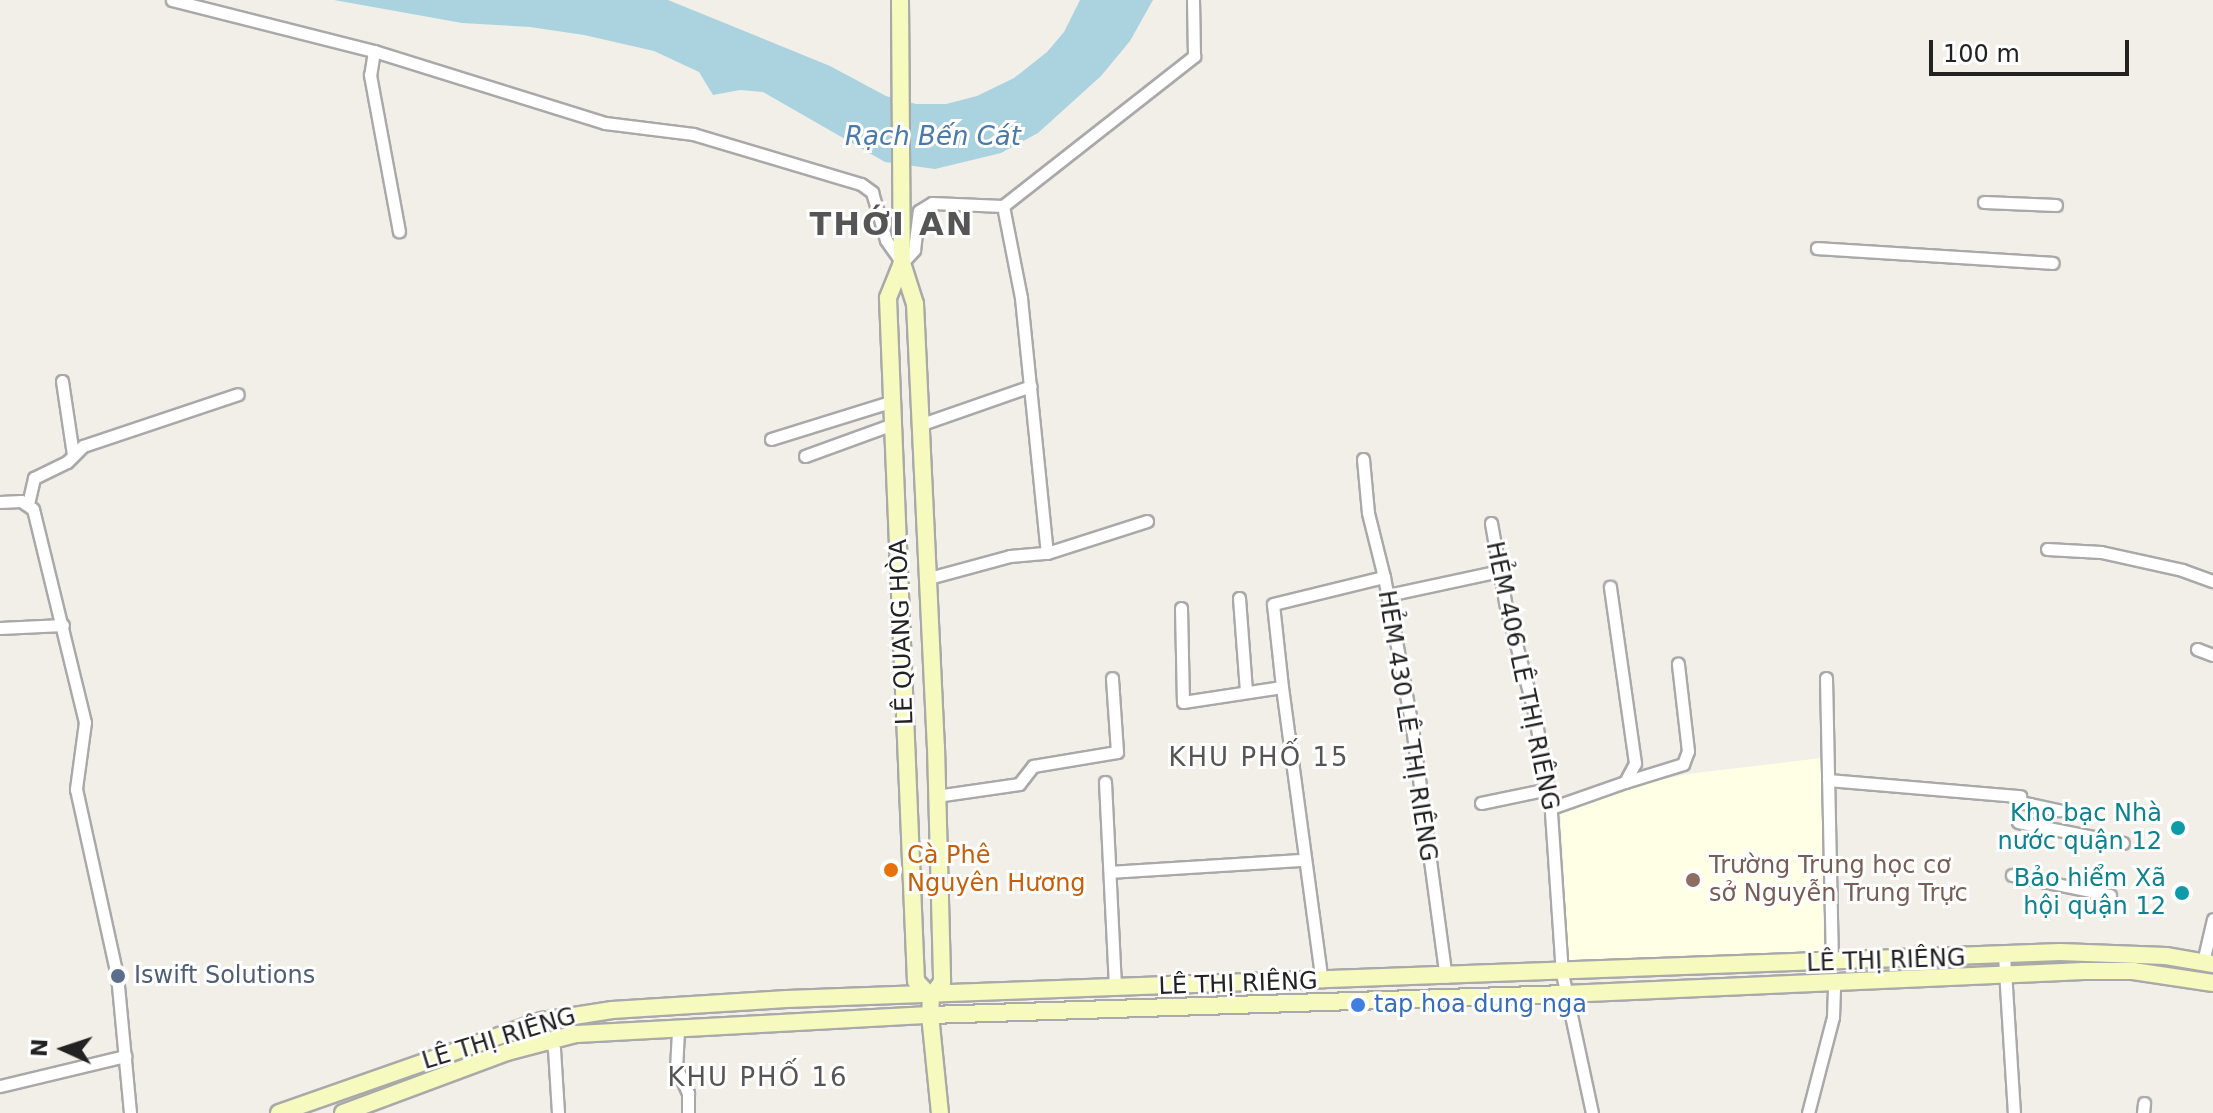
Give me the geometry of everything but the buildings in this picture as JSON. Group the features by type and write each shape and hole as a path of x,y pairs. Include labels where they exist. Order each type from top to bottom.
{"street":[{"path":"172,0 374,51 605,123 693,134 861,184 872,192 886,240 902,263 914,250 919,211 932,203 1003,206 1194,56 1193,0"},
{"name":"LÊ QUANG HÒA","path":"900,0 902,263 915,304 929,578 942,982 931,997 930,1015 940,1113"},
{"path":"374,51 370,75 399,231"},
{"path":"1984,202 2056,205"},
{"path":"1003,206 1021,298 1047,553"},
{"path":"1817,248 2053,263"},
{"name":"LÊ QUANG HÒA","path":"902,263 888,298 916,981 931,997"},
{"path":"62,381 73,455"},
{"path":"922,424 1031,386"},
{"path":"28,504 34,478 83,446 238,394"},
{"path":"771,439 893,401"},
{"path":"805,456 893,424"},
{"path":"1363,459 1368,513 1384,577"},
{"path":"0,502 21,501 33,509 86,726 76,789 117,975 130,1113"},
{"path":"929,578 1010,556 1047,553 1147,521"},
{"name":"HẺM 406 LÊ THỊ RIÊNG","path":"1491,523 1548,789 1562,973 1592,1113"},
{"path":"2047,549 2101,552 2182,570 2213,581"},
{"path":"1388,595 1500,571"},
{"name":"HẺM 430 LÊ THỊ RIÊNG","path":"1282,687 1273,604 1384,577 1393,639 1412,727 1446,977"},
{"path":"1610,587 1635,763 1625,782"},
{"path":"1239,598 1246,691"},
{"path":"1181,608 1183,702 1282,687 1303,860 1322,981"},
{"path":"0,628 63,625"},
{"path":"2197,649 2213,655"},
{"path":"1551,808 1683,764 1688,751 1678,664"},
{"path":"936,796 1019,784 1033,766 1117,752 1112,678"},
{"path":"1826,678 1832,963"},
{"path":"1828,780 2020,799 2059,810"},
{"path":"1105,782 1115,989"},
{"path":"1481,803 1548,789"},
{"path":"2018,822 2123,843"},
{"path":"1110,872 1303,860"},
{"path":"2012,875 2110,895"},
{"path":"2208,963 2213,919"},
{"name":"LÊ THỊ RIÊNG","path":"279,1113 345,1087 542,1021 577,1014 787,999 931,997 2004,955 2128,953 2208,963"},
{"path":"2004,955 2014,1113"},
{"name":"LÊ THỊ RIÊNG","path":"343,1113 360,1110 549,1040 576,1034 678,1031 930,1015 1565,994 2006,974 2133,971 2213,983"},
{"path":"1808,1113 1833,1017 1834,983"},
{"path":"678,1031 676,1066 688,1093 688,1113"},
{"path":"549,1040 554,1049 558,1113"},
{"path":"0,1086 125,1056"}],"shaded area":[{"name":"Trường Trung học cơ sở Nguyễn Trung Trực","path":"1821,758 1824,953 1569,963 1560,808 1625,788 1687,774"}],"water":[{"name":"Rạch Bến Cát","path":"334,0 668,0 830,66 886,96 916,104 946,104 977,96 1014,78 1047,52 1064,32 1080,0 1153,0 1130,41 1101,76 1038,133 1001,153 935,169 885,162 763,92 740,90 713,95 699,72 654,51 584,35 530,27 462,23"}],"place":[{"name":"Kho bạc Nhà nước quận 12","path":"2178,828"},
{"name":"Cà Phê Nguyên Hương","path":"891,870"},
{"name":"Trường Trung học cơ sở Nguyễn Trung Trực","path":"1693,880"},
{"name":"Bảo hiểm Xã hội quận 12","path":"2182,893"},
{"name":"Iswift Solutions","path":"118,976"},
{"name":"tap hoa dung nga","path":"1358,1005"}],"district":[{"name":"THỚI AN","path":"892,224"},
{"name":"KHU PHỐ 15","path":"1259,758"},
{"name":"KHU PHỐ 16","path":"758,1078"}]}
